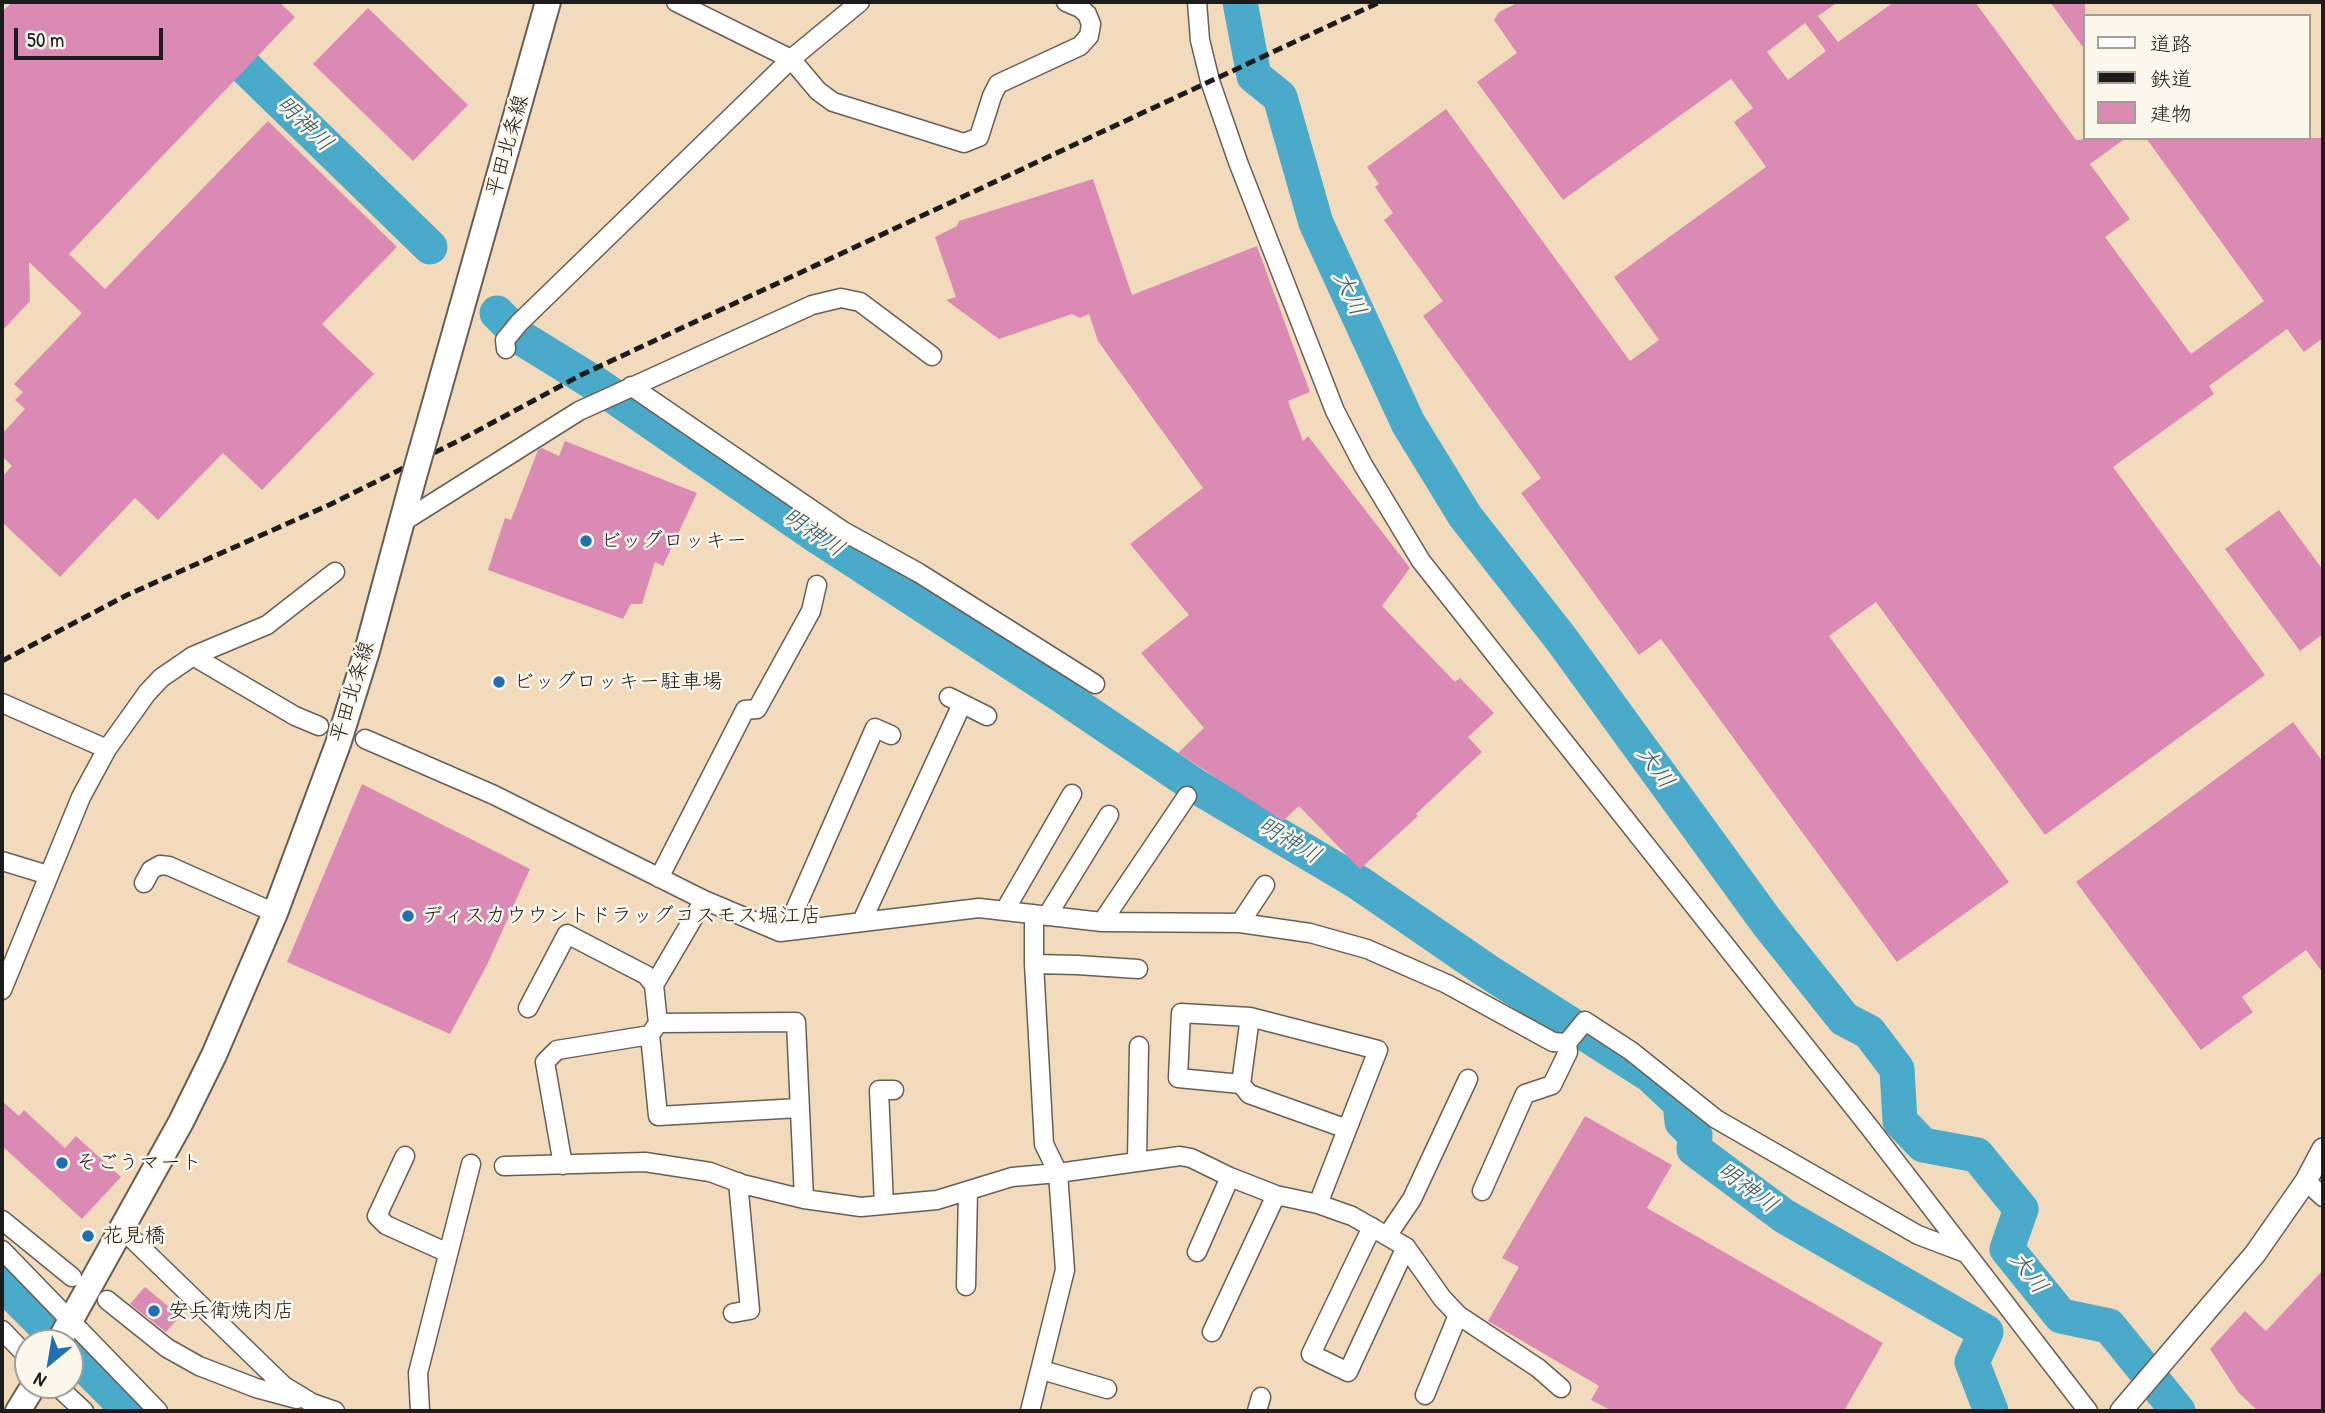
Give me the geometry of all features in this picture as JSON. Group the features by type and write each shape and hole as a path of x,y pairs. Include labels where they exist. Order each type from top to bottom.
{"main road":[{"name":"平田北条線","path":"66,1329 149,1184 214,1055 275,913 338,744 367,651 548,2"}],"street":[{"path":"676,2 791,59 818,91 833,102 964,143 979,137 998,84 1080,46 1089,36 1091,24 1087,14 1066,2"},
{"path":"506,349 505,340 519,323 791,59 860,2"},
{"path":"1197,2 1200,40 1210,81 1238,162 1335,411 1388,509 1448,599 1870,1128 2088,1411"},
{"path":"401,523 579,411 812,305 841,298 860,303 932,356"},
{"path":"626,388 843,531 919,573 1095,684"},
{"path":"2,989 7,964 81,797 107,749 134,710 160,678 193,656 267,625 335,572"},
{"path":"659,878 745,710 757,709 811,611 817,585"},
{"path":"193,656 295,716 319,726"},
{"path":"862,921 956,701 987,716"},
{"path":"2,703 107,749"},
{"path":"796,930 795,910 875,728 891,735"},
{"path":"365,739 494,795 704,900 780,932 979,908 1102,922 1240,923 1310,933 1367,949 1447,984 1553,1042 1572,1036"},
{"path":"1004,910 1072,794"},
{"path":"1102,922 1187,796"},
{"path":"1030,1411 1065,1270 1058,1173 1044,1144 1034,964 1041,915 1109,815"},
{"path":"2,861 48,875"},
{"path":"144,883 151,870 160,865 169,866 275,913"},
{"path":"1240,923 1265,885"},
{"path":"704,900 654,985 658,1116 799,1108"},
{"path":"528,1009 567,934 646,975 654,985"},
{"path":"1034,964 1138,969"},
{"path":"1318,1204 1378,1050 1251,1017 1181,1013 1178,1078 1241,1084 1249,1094 1347,1129"},
{"path":"1241,1084 1251,1017"},
{"path":"1482,1191 1525,1094 1552,1085 1572,1036 1585,1021 1631,1051 1716,1119 1919,1234 1964,1252"},
{"path":"563,1165 545,1062 557,1050 654,1029 796,1022 804,1199"},
{"path":"1137,1160 1139,1046"},
{"path":"1406,1247 1348,1372 1311,1354 1380,1231 1412,1199 1468,1079"},
{"path":"884,1205 879,1090 894,1090"},
{"path":"2121,1411 2255,1254 2306,1181 2323,1149"},
{"path":"402,1156 377,1216 386,1225 448,1253"},
{"path":"504,1166 645,1162 710,1172 804,1199 861,1207 937,1200 1012,1177 1058,1173 1137,1160 1180,1156 1191,1158 1276,1195 1318,1204 1352,1216 1406,1247 1442,1298 1458,1314 1538,1368 1561,1388"},
{"path":"420,1411 418,1373 471,1164"},
{"path":"1198,1252 1230,1177"},
{"path":"2306,1181 2323,1196"},
{"path":"733,1313 750,1310 738,1182"},
{"path":"966,1286 968,1191"},
{"path":"1212,1332 1276,1195"},
{"path":"2,1220 72,1278"},
{"path":"122,1229 284,1385 312,1403"},
{"path":"2,1250 63,1329"},
{"path":"107,1300 167,1348 199,1366 256,1388 335,1411"},
{"path":"1425,1395 1458,1314"},
{"path":"84,1347 158,1411"},
{"path":"1042,1370 1107,1389"},
{"path":"71,1399 84,1411"}],"building":[{"path":"12,2 279,2 295,17 69,254 105,289 268,121 397,247 322,324 374,374 262,490 223,453 158,520 135,498 60,577 2,522 2,477 12,466 2,456 2,434 25,409 15,400 23,392 14,384 82,313 29,262 30,301 2,331 2,12"},
{"path":"1519,2 1838,2 1818,16 1838,42 1894,2 1975,2 2076,140 2123,140 2090,164 2130,219 2105,237 2191,354 2264,301 2147,140 2323,138 2323,338 2304,352 2287,329 2209,386 2214,394 2113,467 2265,675 2045,835 1876,602 1829,636 2009,882 1897,962 1661,639 1639,655 1521,493 1541,478 1423,316 1443,301 1384,220 1393,213 1375,187 1379,184 1367,167 1446,109 1630,361 1659,340 1614,277 1766,167 1734,122 1753,108 1731,79 1563,200 1477,82 1517,53 1494,20 1499,12","holes":["1805,23 1826,51 1788,80 1767,52"]},
{"path":"2050,2 2085,2 2084,49"},
{"path":"368,8 468,105 413,161 313,64"},
{"path":"1093,179 1132,295 1257,246 1310,392 1288,401 1303,441 1308,436 1410,568 1382,606 1455,682 1460,678 1494,713 1468,737 1482,752 1360,869 1299,806 1283,821 1178,753 1204,728 1141,653 1189,615 1130,544 1203,488 1098,341 1089,314 1080,318 1072,314 999,339 946,300 956,297 935,237 957,226 959,221"},
{"name":"ビッグロッキー","path":"565,441 697,493 663,566 655,562 642,604 631,604 623,619 488,570 505,518 511,520 538,450 542,448 559,456"},
{"path":"2279,510 2323,570 2323,634 2300,651 2225,549"},
{"path":"2293,722 2323,762 2323,973 2306,950 2242,997 2253,1012 2201,1050 2076,882"},
{"name":"ディスカウウントドラッグコスモス堀江店","path":"362,784 530,869 487,965 450,1034 287,962"},
{"name":"そごうマート","path":"2,1101 19,1116 24,1110 65,1148 76,1136 121,1177 82,1219 2,1146"},
{"path":"1585,1116 1672,1165 1647,1208 1883,1343 1844,1411 1612,1411 1591,1400 1599,1386 1488,1321 1519,1267 1502,1258"},
{"path":"2323,1270 2323,1411 2258,1411 2238,1392 2210,1349 2245,1311 2266,1331"},
{"name":"安兵衛焼肉店","path":"145,1287 180,1316 166,1332 130,1304"}],"waterway":[{"name":"明神川","path":"178,2 430,247"},
{"name":"大川","path":"1240,2 1254,76 1280,97 1316,223 1408,423 1465,516 1562,640 1766,921 1844,1019 1869,1032 1897,1069 1900,1121 1923,1145 1977,1155 2021,1209 2007,1249 2061,1316 2109,1326 2178,1411"},
{"name":"明神川","path":"497,313 523,339 596,384 814,534 1194,785 1359,883 1487,971 1650,1075 1680,1103 1682,1122 1695,1135 1694,1149 1784,1216 1986,1332 1972,1362 1991,1411"},
{"path":"2,1283 48,1329"},
{"path":"84,1365 130,1411"}],"railway":[{"path":"2,661 127,595 329,505 464,438 581,375 1380,2"}],"place":[{"name":"ビッグロッキー","path":"586,541"},
{"name":"ビッグロッキー駐車場","path":"499,682"},
{"name":"ディスカウウントドラッグコスモス堀江店","path":"408,916"},
{"name":"そごうマート","path":"62,1163"},
{"name":"花見橋","path":"88,1236"},
{"name":"安兵衛焼肉店","path":"154,1311"}]}
